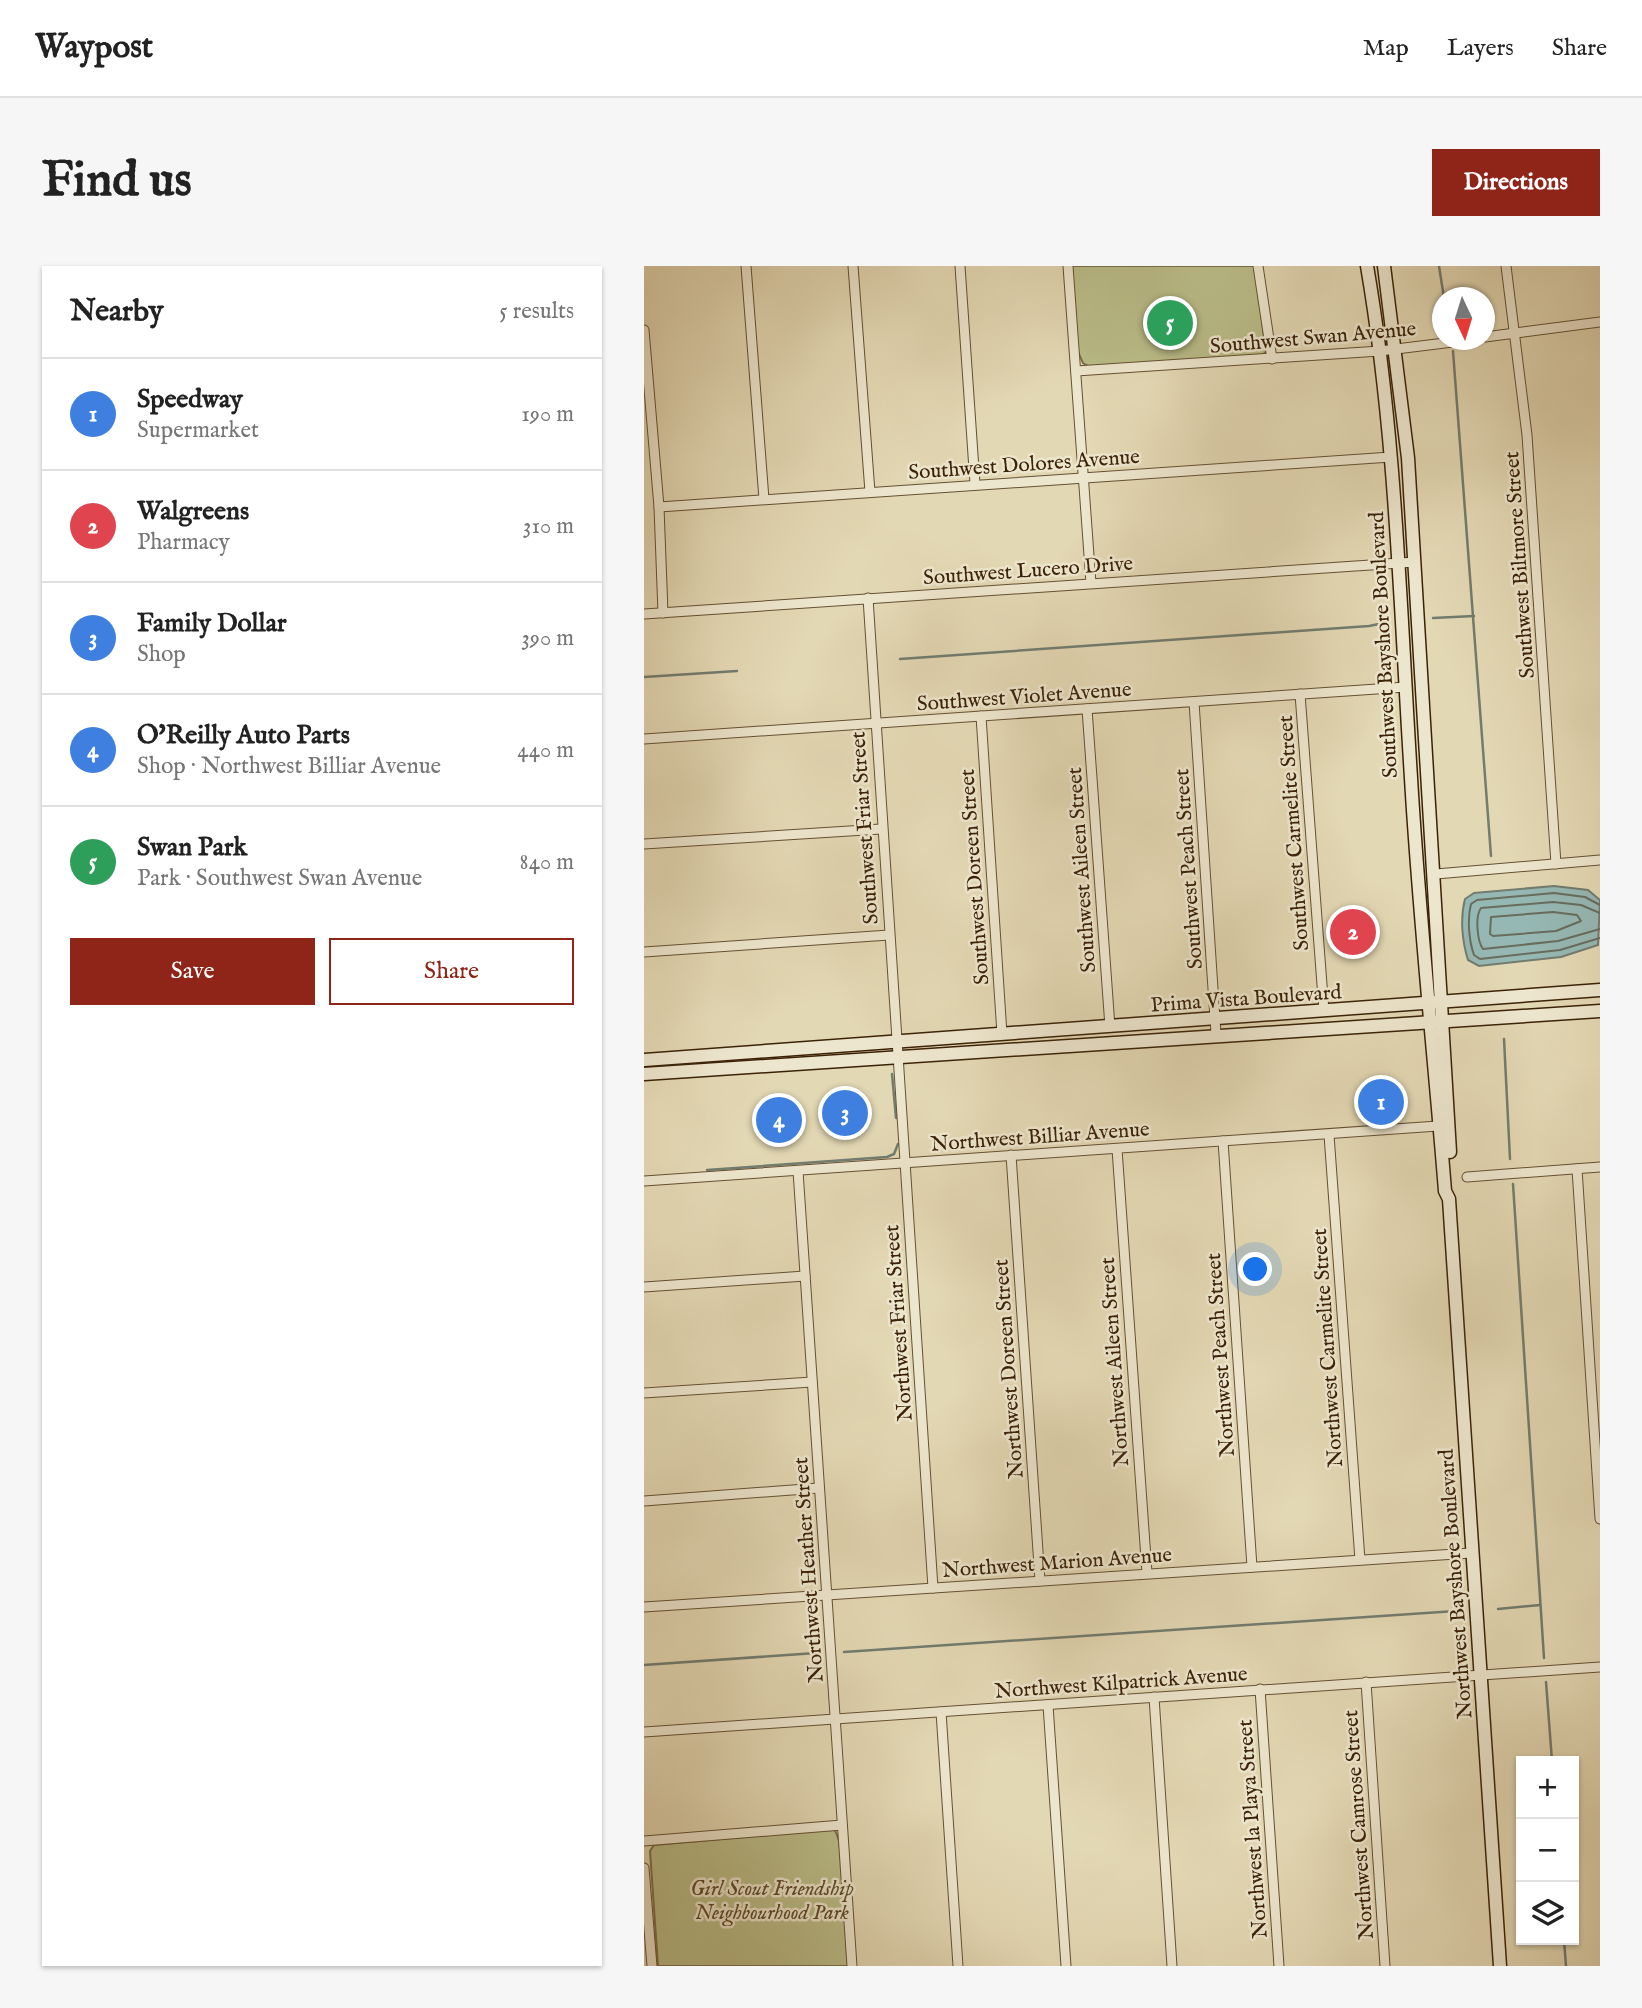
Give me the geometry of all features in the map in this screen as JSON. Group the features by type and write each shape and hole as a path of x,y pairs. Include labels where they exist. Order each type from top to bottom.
{"main road":[{"name":"Southwest Bayshore Boulevard","path":"1367,266 1380,351 1391,457 1409,745 1436,1004"},
{"name":"Southwest Bayshore Boulevard","path":"1384,266 1396,349 1415,562 1436,874 1436,1022"},
{"path":"1404,668 1410,677 1414,724 1426,737"},
{"path":"1409,745 1419,748 1422,754 1425,802 1432,810"},
{"name":"Prima Vista Boulevard","path":"896,1049 1216,1028 1324,1011 1600,990"},
{"name":"Prima Vista Boulevard","path":"896,1049 1002,1034 1110,1027 1216,1028 1436,1022 1600,1011"},
{"name":"Northwest Bayshore Boulevard","path":"1436,1022 1438,1126 1445,1191 1449,1199 1500,1966"},
{"name":"Northwest Bayshore Boulevard","path":"1436,1022 1453,1191 1449,1199"},
{"path":"644,1060 896,1049"},
{"path":"644,1074 896,1049"}],"street":[{"path":"746,266 764,499"},
{"path":"853,266 870,492"},
{"path":"960,266 975,484"},
{"path":"1068,266 1091,583"},
{"path":"1258,266 1272,359"},
{"name":"Southwest Biltmore Street","path":"1506,266 1527,435 1556,864"},
{"path":"1495,336 1600,322"},
{"path":"644,330 659,507 663,613"},
{"name":"Southwest Swan Avenue","path":"1076,371 1380,351 1432,345"},
{"name":"Southwest Dolores Avenue","path":"659,507 1391,457"},
{"name":"Southwest Lucero Drive","path":"644,614 1415,562"},
{"name":"Southwest Friar Street","path":"868,598 896,1049"},
{"name":"Southwest Violet Avenue","path":"644,739 1406,687"},
{"name":"Southwest Carmelite Street","path":"1300,694 1324,1011"},
{"name":"Southwest Peach Street","path":"1194,702 1216,1028"},
{"name":"Southwest Aileen Street","path":"1087,709 1110,1027"},
{"name":"Southwest Doreen Street","path":"982,716 1002,1034"},
{"path":"644,844 881,829"},
{"path":"1436,874 1600,860"},
{"path":"644,951 889,935"},
{"name":"Northwest Friar Street","path":"896,1049 933,1588"},
{"name":"Northwest Billiar Avenue","path":"644,1181 1438,1126"},
{"name":"Northwest Carmelite Street","path":"1329,1135 1360,1560"},
{"name":"Northwest Peach Street","path":"1223,1141 1252,1567"},
{"name":"Northwest Aileen Street","path":"1117,1149 1147,1573"},
{"name":"Northwest Doreen Street","path":"1010,1155 1040,1581"},
{"path":"1467,1177 1600,1167"},
{"path":"1577,1169 1600,1519"},
{"name":"Northwest Heather Street","path":"798,1171 852,1966"},
{"path":"644,1287 804,1276"},
{"path":"644,1393 812,1382"},
{"path":"644,1501 819,1488"},
{"name":"Northwest Marion Avenue","path":"644,1607 1471,1553"},
{"name":"Northwest Kilpatrick Avenue","path":"644,1732 1600,1667"},
{"name":"Northwest Camrose Street","path":"1366,1682 1385,1966"},
{"name":"Northwest la Playa Street","path":"1260,1689 1279,1966"},
{"path":"1154,1697 1172,1966"},
{"path":"1048,1705 1066,1966"},
{"path":"941,1712 958,1966"},
{"path":"644,1840 842,1825"},
{"path":"644,1868 652,1966"}],"green space":[{"path":"1072,266 1255,266 1266,352 1262,355 1090,367 1083,363 1078,352"},
{"name":"Girl Scout Friendship Neighbourhood Park","path":"834,1829 842,1854 849,1966 658,1966 650,1851 654,1845"}],"water":[{"path":"1554,886 1588,890 1600,900 1598,945 1561,957 1479,966 1468,960 1462,930 1465,899 1474,893"}],"waterway":[{"path":"1439,266 1442,287"},
{"path":"1453,351 1491,856"},
{"path":"1433,618 1474,616"},
{"path":"900,659 1369,626 1389,622"},
{"path":"644,677 737,671"},
{"path":"1504,1039 1510,1159"},
{"path":"892,1074 896,1118"},
{"path":"707,1170 887,1157 894,1154 898,1144"},
{"path":"1513,1184 1544,1658"},
{"path":"1498,1609 1540,1605"},
{"path":"844,1652 1456,1611"},
{"path":"644,1665 816,1653"},
{"path":"1546,1682 1552,1756"},
{"path":"1564,1945 1566,1966"}],"place":[{"name":"Swan Park","path":"1170,323"},
{"name":"Walgreens","path":"1353,932"},
{"name":"Speedway","path":"1381,1102"},
{"name":"Family Dollar","path":"845,1113"},
{"name":"O'Reilly Auto Parts","path":"779,1120"}]}
